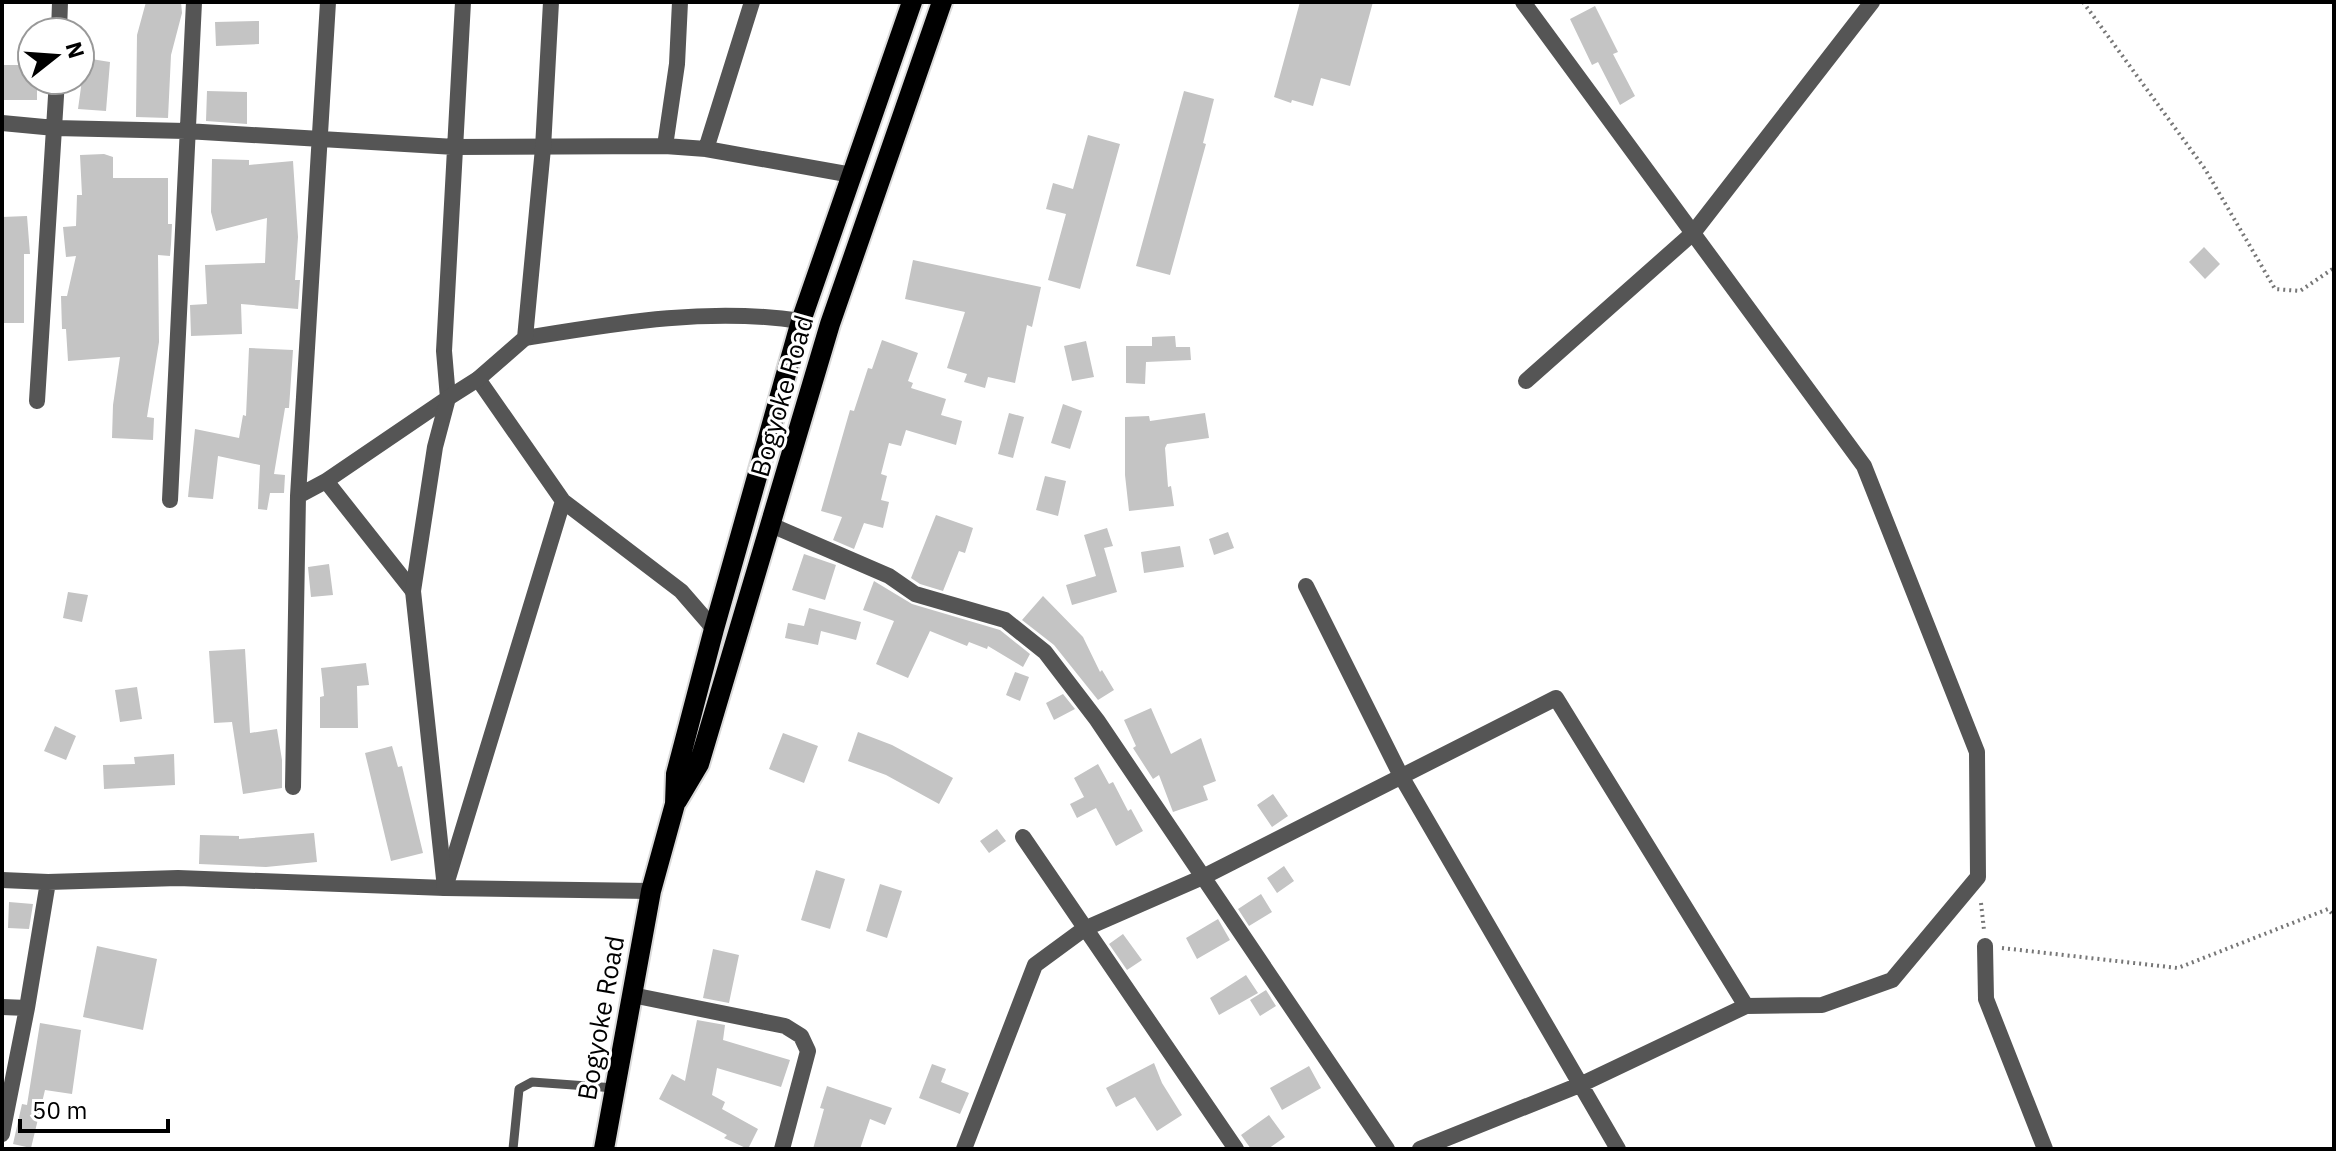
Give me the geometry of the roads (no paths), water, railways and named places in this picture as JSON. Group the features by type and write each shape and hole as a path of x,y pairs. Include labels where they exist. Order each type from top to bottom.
{"main road":[{"name":"Bogyoke Road","path":"604,1149 651,891 675,804 676,774 714,629 801,321 912,2"},
{"name":"Bogyoke Road","path":"675,804 699,764 830,324 942,2"}],"street":[{"path":"170,500 194,2"},
{"path":"293,787 298,496 328,2"},
{"path":"445,888 413,591 435,447 448,398 444,351 463,2"},
{"path":"525,338 543,148 551,2"},
{"path":"665,146 677,64 680,2"},
{"path":"706,149 752,2"},
{"path":"1420,1149 1582,1084 1746,1006 1822,1005 1892,980 1978,877 1977,752 1864,466 1523,2"},
{"path":"1526,381 1693,233 1872,2"},
{"path":"37,401 56,96"},
{"path":"2,123 455,147 665,146 706,149 852,175"},
{"path":"298,496 326,481 478,379 525,338 684,315 760,315 801,321"},
{"path":"478,379 563,501 681,591 714,629"},
{"path":"326,481 413,591"},
{"path":"445,888 563,501"},
{"path":"771,525 889,576 915,594 1005,620 1045,652 1097,720 1387,1149"},
{"path":"1306,586 1401,776 1618,1149"},
{"path":"964,1149 1035,965 1084,929 1203,877 1556,698 1746,1006"},
{"path":"1023,837 1236,1149"},
{"path":"2,880 48,882 178,878 445,888 651,891"},
{"path":"2,1134 48,882"},
{"path":"1985,946 1986,999 2045,1149"},
{"path":"632,995 785,1026 801,1036 808,1051 782,1149"},
{"path":"2,1007 27,1008"}],"lane":[{"path":"513,1149 519,1089 532,1082 615,1088"}]}
